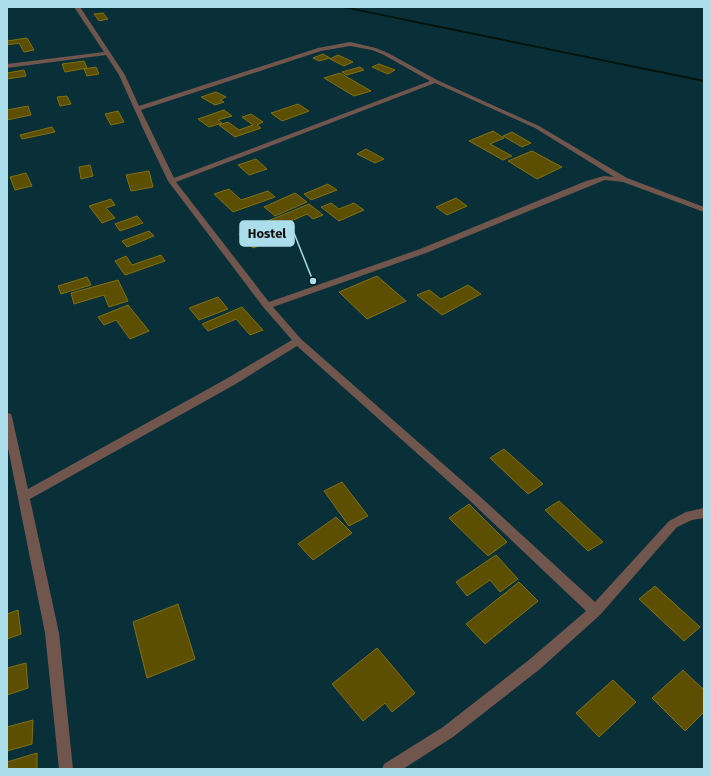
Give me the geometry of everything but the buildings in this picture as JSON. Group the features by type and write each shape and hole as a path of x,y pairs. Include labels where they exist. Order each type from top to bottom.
{"street":[{"path":"77,7 106,53 122,75 172,181 267,306 298,341 471,495 595,611"},
{"path":"137,109 309,52 343,44 360,45 374,49 435,81 537,127 624,180 704,210"},
{"path":"7,66 106,53"},
{"path":"172,181 435,81"},
{"path":"267,306 423,250 589,183 604,178 624,180"},
{"path":"24,497 230,382 298,341"},
{"path":"7,417 52,633 66,769"},
{"path":"389,769 448,732 535,664 595,611 673,524 690,515 704,513"}],"waterway":[{"path":"341,7 704,81"}],"place":[{"name":"Hostel","path":"313,281"}]}
